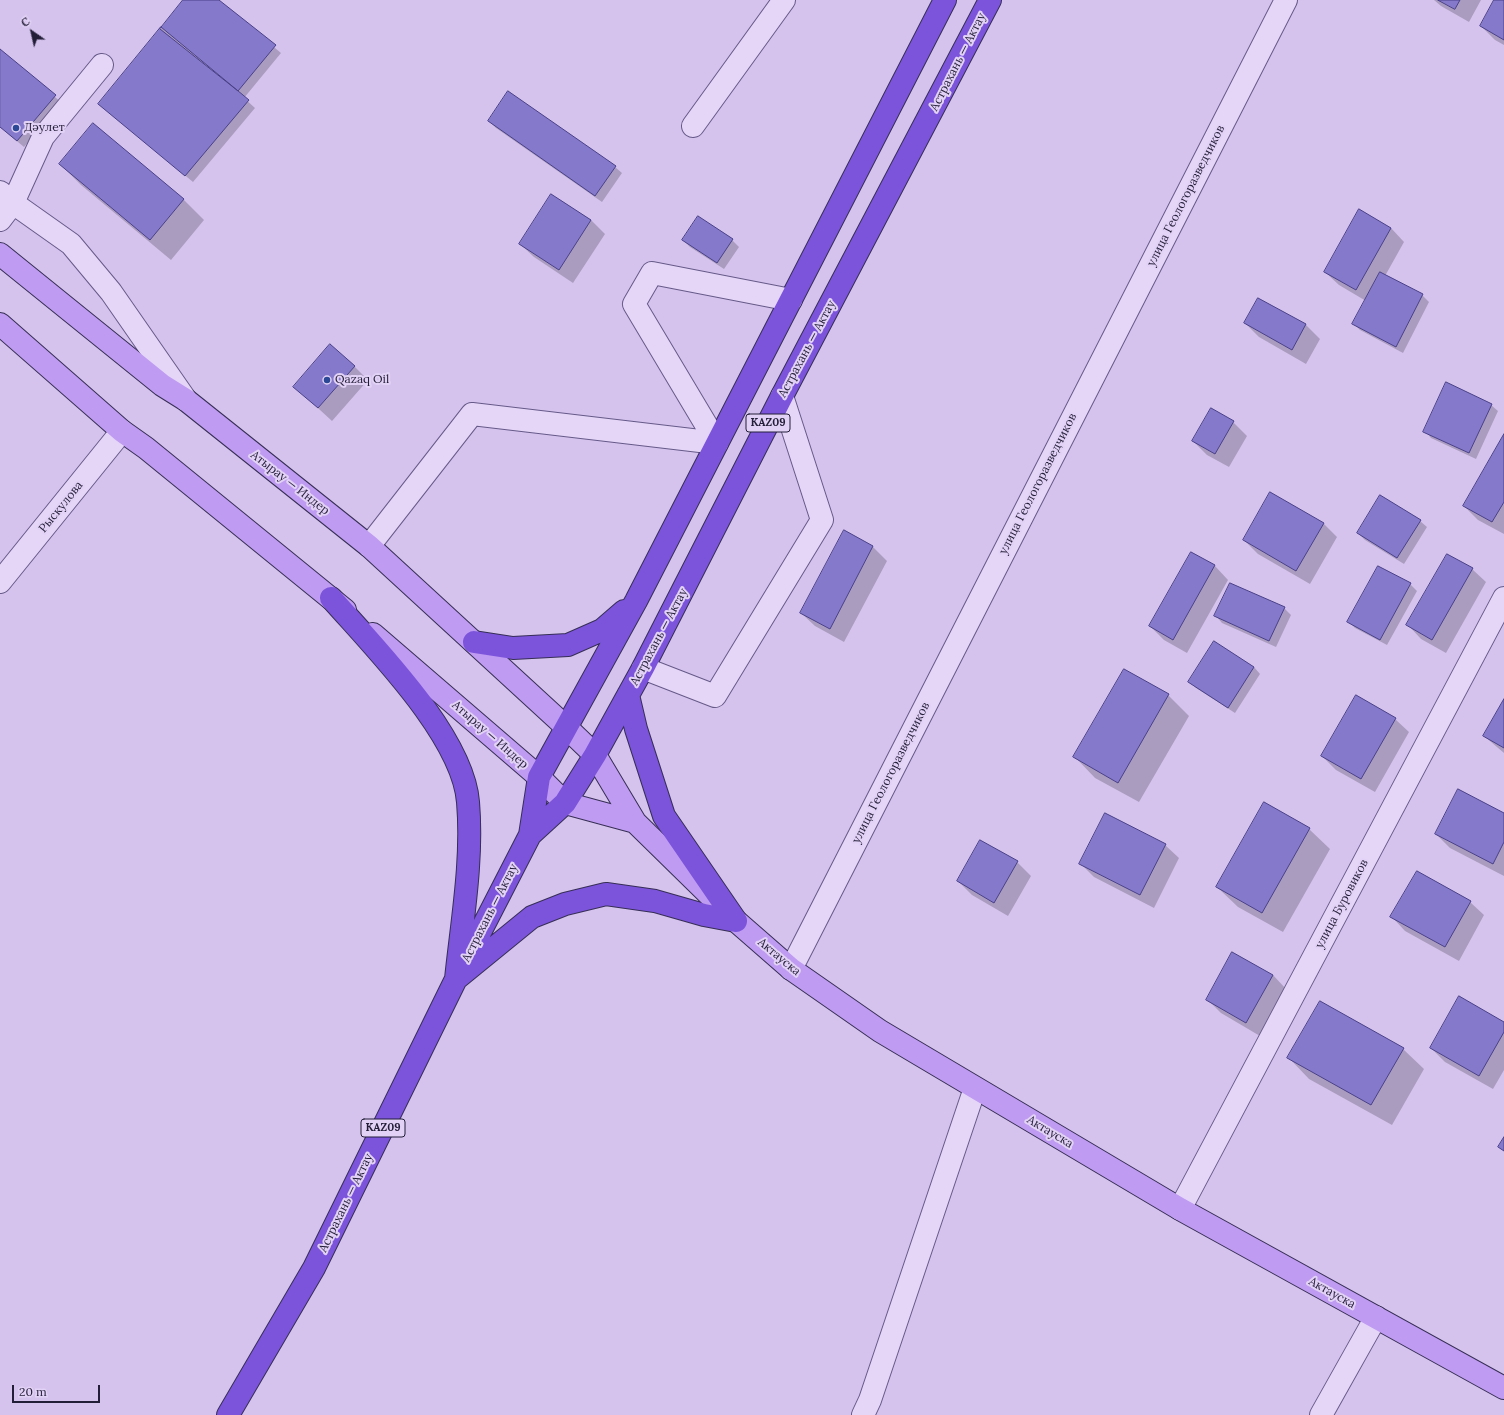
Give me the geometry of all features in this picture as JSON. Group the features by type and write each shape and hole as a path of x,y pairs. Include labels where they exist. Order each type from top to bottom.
{"highway":[{"name":"Астрахань — Актау","path":"228,1415 314,1268 456,979 530,835 539,777 636,601 945,0"},
{"name":"Астрахань — Актау","path":"530,835 565,802 595,755 643,668 782,396 990,0"},
{"path":"331,598 408,687 437,726 458,764 468,800 468,857 456,979"},
{"path":"474,642 513,648 568,645 602,630 636,601"},
{"path":"628,695 636,729 664,816 736,921"},
{"path":"456,979 532,917 565,904 606,894 655,901 704,915 736,921"}],"main road":[{"name":"Атырау — Индер","path":"0,254 162,385 186,400 369,546 566,727"},
{"name":"Атырау — Индер","path":"0,324 122,431 146,448 331,598 539,777"},
{"name":"Актауска","path":"566,727 595,755 635,822 736,921 791,968 880,1031 1180,1209 1504,1388"},
{"name":"Актауска","path":"539,777 565,802 635,822"}],"street":[{"path":"693,126 784,0"},
{"name":"улица Геологоразведчиков","path":"791,968 1286,0"},
{"path":"102,65 43,137 4,205 71,244 111,292 186,400"},
{"path":"717,443 634,304 652,273 791,300"},
{"path":"643,668 715,696 822,520 782,396"},
{"path":"369,546 472,414 717,443"},
{"name":"Рыскулова","path":"0,582 122,431"},
{"name":"улица Буровиков","path":"1180,1209 1504,598"},
{"path":"863,1415 870,1400 975,1088"},
{"path":"1321,1415 1376,1317"}],"building":[{"path":"183,0 219,0 276,45 238,91 160,29"},
{"path":"1438,0 1460,0 1455,9"},
{"path":"1494,0 1504,0 1504,40 1480,26"},
{"path":"161,27 249,100 185,176 98,104"},
{"path":"0,49 56,95 17,141 0,127"},
{"path":"508,91 616,166 595,196 488,121"},
{"path":"93,123 184,199 150,240 59,164"},
{"path":"551,194 591,220 559,270 519,244"},
{"path":"1359,209 1391,228 1356,290 1324,272"},
{"path":"698,216 733,239 717,263 682,240"},
{"path":"1380,272 1423,294 1396,347 1352,324"},
{"path":"1258,298 1306,324 1292,350 1244,323"},
{"path":"330,344 355,366 318,408 293,387"},
{"path":"1446,382 1492,404 1469,453 1423,432"},
{"path":"1211,408 1234,421 1215,454 1192,441"},
{"path":"1504,434 1504,502 1492,522 1463,506"},
{"path":"1270,492 1324,523 1296,571 1243,540"},
{"path":"1380,495 1421,520 1397,558 1357,533"},
{"path":"844,530 873,546 830,629 800,613"},
{"path":"1191,552 1215,565 1173,640 1149,626"},
{"path":"1447,554 1473,568 1432,640 1406,625"},
{"path":"1378,566 1411,583 1380,640 1347,622"},
{"path":"1230,583 1285,607 1269,641 1214,616"},
{"path":"1214,641 1254,667 1228,708 1188,682"},
{"path":"1124,669 1169,694 1118,783 1073,757"},
{"path":"1356,695 1396,718 1361,779 1321,756"},
{"path":"1504,699 1504,748 1483,736"},
{"path":"1458,789 1504,813 1504,842 1493,864 1435,834"},
{"path":"1264,802 1310,828 1262,913 1216,887"},
{"path":"1105,813 1166,844 1140,895 1079,864"},
{"path":"980,840 1018,861 994,903 957,881"},
{"path":"1417,871 1471,901 1445,947 1390,917"},
{"path":"1232,952 1273,975 1246,1023 1206,1000"},
{"path":"1459,996 1504,1022 1504,1032 1479,1076 1430,1048"},
{"path":"1320,1001 1404,1048 1371,1105 1287,1058"},
{"path":"1504,1137 1504,1151 1498,1147"}],"place":[{"name":"Дәулет","path":"16,128"},
{"name":"Qazaq Oil","path":"327,380"}]}
